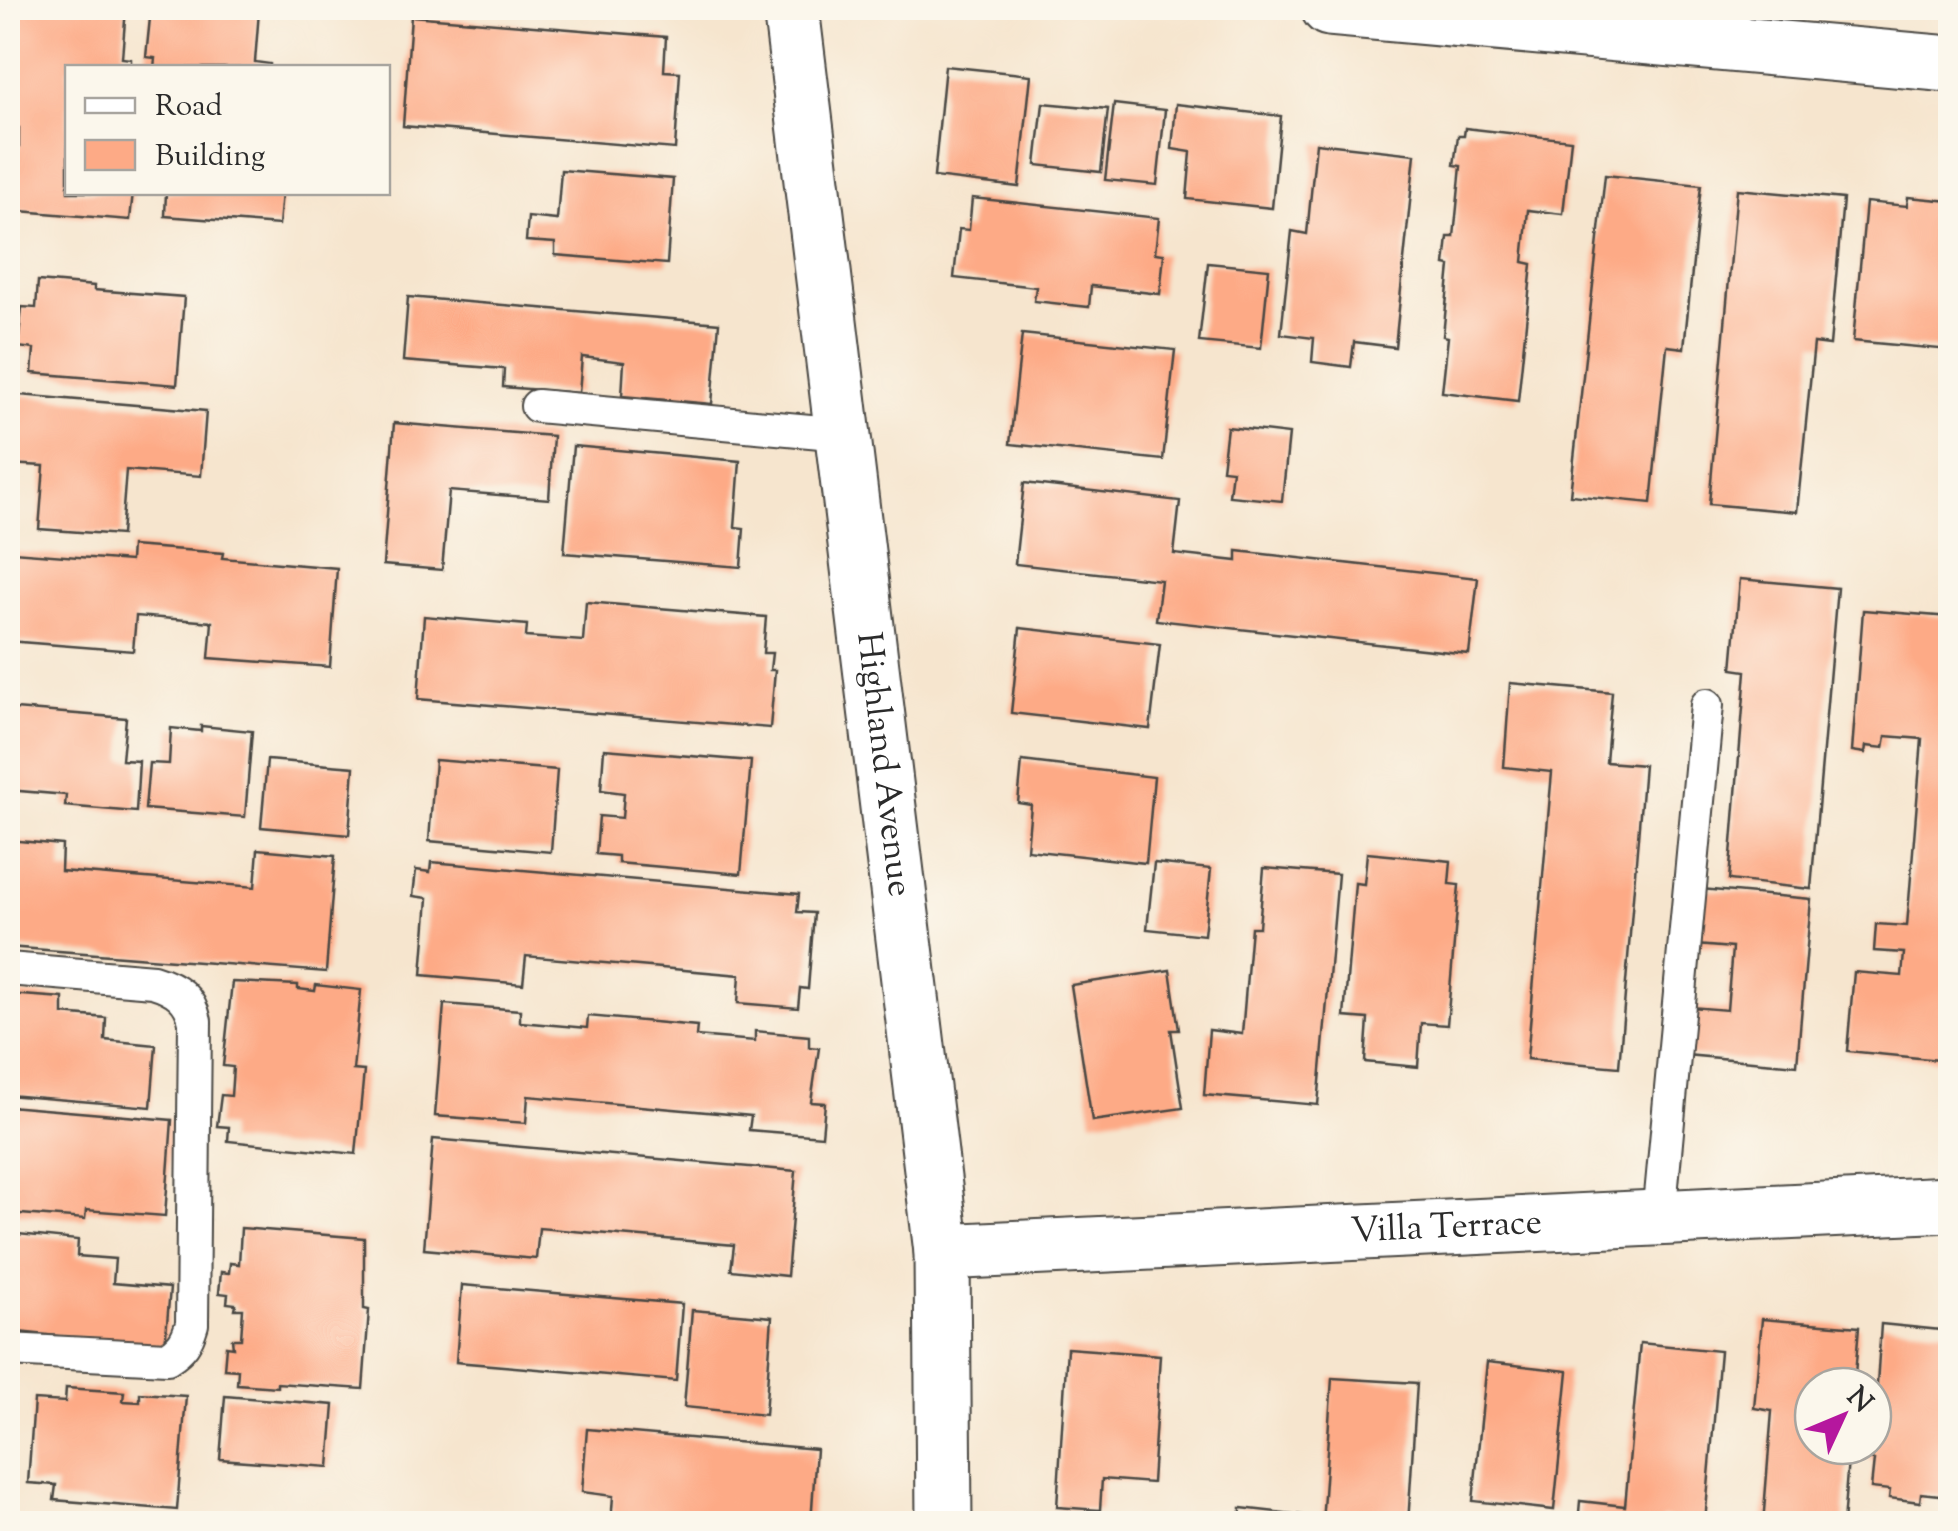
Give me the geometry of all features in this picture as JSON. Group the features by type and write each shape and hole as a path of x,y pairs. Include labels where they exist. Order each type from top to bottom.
{"street":[{"name":"Highland Avenue","path":"791,8 942,1252 944,1524"},
{"path":"1329,8 1808,29 1950,64"},
{"name":"Villa Terrace","path":"942,1252 1950,1204"}],"lane":[{"path":"537,406 843,434"},
{"path":"1659,1218 1707,705"},
{"path":"8,969 153,981 182,995 192,1006 195,1021 192,1324 188,1338 181,1349 167,1358 8,1350"}],"building":[{"path":"8,8 126,8 122,58 131,59 131,65 65,65 65,195 133,195 130,220 8,210 8,146 19,147 19,128 8,127 14,35 8,34"},
{"path":"151,8 259,11 255,62 270,65 154,65 155,58 146,57"},
{"path":"411,16 666,37 664,71 680,72 675,149 403,126"},
{"path":"945,66 1031,75 1019,187 934,177"},
{"path":"1043,103 1108,109 1101,172 1036,165"},
{"path":"1114,104 1165,110 1157,185 1105,180"},
{"path":"1176,104 1281,116 1272,208 1187,199 1191,152 1172,149"},
{"path":"1465,128 1571,140 1563,214 1528,210 1523,262 1532,264 1518,401 1442,392 1450,266 1445,265 1448,237 1454,237 1461,166 1454,165 1458,136 1464,136"},
{"path":"1316,143 1415,154 1395,347 1354,342 1351,367 1312,362 1314,338 1281,334 1292,231 1307,234"},
{"path":"561,170 673,179 667,264 555,255 555,243 526,241 528,217 557,220"},
{"path":"1605,175 1701,185 1684,348 1667,346 1651,503 1570,495"},
{"path":"1737,189 1843,199 1830,345 1814,343 1797,512 1709,504"},
{"path":"166,195 282,195 279,225 165,216"},
{"path":"1908,197 1950,201 1950,350 1853,341 1866,202 1907,206"},
{"path":"972,198 1159,218 1155,253 1164,254 1160,294 1091,286 1089,307 1034,301 1036,287 954,278 959,229 969,230"},
{"path":"1208,263 1269,269 1261,348 1199,342"},
{"path":"38,281 184,297 177,385 32,373 34,349 18,347 22,307 36,308"},
{"path":"408,297 719,323 712,404 622,396 624,362 582,357 579,393 503,387 504,369 403,361"},
{"path":"1022,334 1175,350 1163,460 1010,444"},
{"path":"8,394 206,411 201,476 126,470 121,535 39,529 44,466 8,464"},
{"path":"394,423 553,436 549,499 449,491 442,570 383,565"},
{"path":"1227,427 1289,434 1282,501 1229,496 1232,470 1222,469"},
{"path":"573,446 740,461 735,527 744,528 741,567 564,553"},
{"path":"1024,483 1180,501 1174,554 1237,561 1237,551 1478,578 1469,654 1156,620 1161,580 1015,564"},
{"path":"131,546 337,568 330,667 209,658 212,622 136,616 133,651 8,641 8,576 13,552 130,561"},
{"path":"1740,579 1837,588 1811,889 1729,880 1746,671 1732,669"},
{"path":"586,602 766,617 763,653 772,653 770,670 775,670 770,728 418,699 424,616 527,625 526,637 583,641"},
{"path":"1863,610 1950,617 1950,1061 1847,1051 1854,972 1902,976 1904,953 1874,951 1876,924 1907,926 1922,739 1886,736 1884,748 1866,746 1865,753 1852,751"},
{"path":"1020,628 1160,644 1150,729 1011,713"},
{"path":"1510,683 1612,692 1606,762 1644,765 1619,1067 1527,1059 1552,772 1504,767"},
{"path":"15,709 126,718 122,760 139,761 136,812 65,806 66,795 8,790 8,727 13,728"},
{"path":"201,726 252,731 245,817 145,809 149,763 169,764 171,728 201,731"},
{"path":"604,749 751,761 741,874 618,863 618,856 596,854 599,816 622,818 624,793 601,790"},
{"path":"267,760 354,767 349,835 261,827"},
{"path":"435,760 557,770 551,852 429,841"},
{"path":"1022,761 1154,777 1146,863 1027,850 1031,805 1018,803"},
{"path":"8,840 62,845 61,871 255,887 258,849 335,856 326,972 8,947"},
{"path":"1367,853 1451,861 1449,884 1459,885 1447,1025 1421,1023 1418,1067 1365,1062 1368,1019 1344,1017 1355,883 1364,884"},
{"path":"431,862 799,894 797,912 814,913 808,989 800,988 798,1008 738,1003 740,975 526,956 523,984 422,975 428,898 413,896 416,870 430,872"},
{"path":"1154,863 1211,869 1204,935 1147,929"},
{"path":"1264,868 1338,874 1318,1105 1204,1095 1209,1030 1242,1034 1251,927 1259,927"},
{"path":"1701,889 1811,899 1797,1065 1686,1055 1691,1007 1727,1010 1732,948 1696,945"},
{"path":"1170,970 1179,1030 1171,1030 1183,1108 1092,1121 1071,985"},
{"path":"232,982 298,985 298,989 315,991 316,985 361,990 353,1070 364,1071 356,1154 228,1141 229,1127 217,1126 221,1095 231,1096 233,1067 223,1066"},
{"path":"8,994 63,998 63,1014 106,1018 105,1040 156,1045 151,1107 8,1095"},
{"path":"444,1004 520,1010 520,1022 587,1028 588,1016 697,1026 696,1036 755,1041 755,1031 809,1036 809,1047 819,1048 811,1102 825,1103 822,1136 749,1130 751,1116 528,1096 526,1123 435,1116"},
{"path":"8,1106 172,1120 165,1216 86,1210 85,1219 8,1213"},
{"path":"433,1139 796,1171 787,1276 731,1270 734,1245 539,1228 536,1259 424,1249"},
{"path":"241,1228 364,1238 364,1309 369,1310 363,1389 237,1384 238,1370 224,1369 226,1346 233,1347 232,1339 241,1339 243,1309 235,1309 236,1304 227,1303 228,1294 219,1293 221,1272 229,1273 230,1263 239,1264"},
{"path":"8,1233 78,1240 77,1256 115,1259 113,1283 170,1288 165,1347 8,1331"},
{"path":"462,1285 682,1304 676,1381 456,1362"},
{"path":"692,1310 772,1317 765,1415 684,1407"},
{"path":"1762,1319 1859,1327 1856,1366 1793,1366 1793,1466 1847,1466 1843,1524 1763,1524 1772,1411 1754,1408"},
{"path":"1881,1324 1950,1331 1950,1496 1921,1493 1920,1502 1889,1498 1890,1490 1871,1488 1873,1466 1893,1466 1893,1366 1878,1366"},
{"path":"1640,1343 1720,1351 1705,1522 1662,1518 1661,1524 1578,1524 1580,1501 1625,1506"},
{"path":"1067,1348 1160,1355 1152,1483 1102,1479 1100,1510 1057,1507"},
{"path":"1487,1362 1568,1371 1554,1510 1473,1501"},
{"path":"1332,1378 1417,1383 1408,1524 1322,1524"},
{"path":"66,1388 124,1392 123,1401 140,1402 140,1393 186,1396 177,1510 54,1500 56,1485 28,1483 34,1400 65,1402"},
{"path":"225,1396 334,1405 329,1467 220,1459"},
{"path":"587,1429 816,1449 811,1524 611,1524 613,1496 582,1492"},
{"path":"1241,1508 1302,1515 1301,1524 1240,1524"}]}
